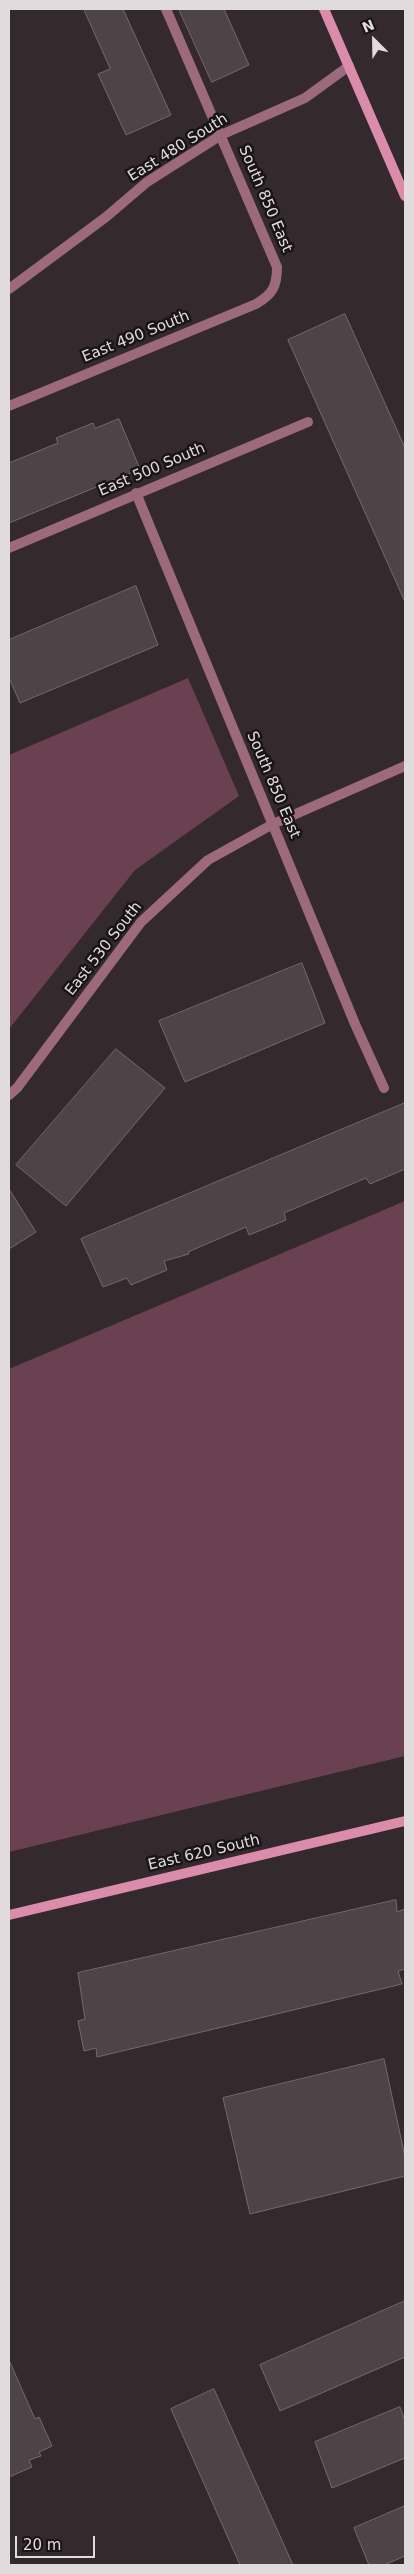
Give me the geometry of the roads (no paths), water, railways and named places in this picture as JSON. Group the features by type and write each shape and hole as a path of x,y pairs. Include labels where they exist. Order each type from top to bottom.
{"street":[{"name":"South 850 East","path":"166,9 278,267 277,280 273,292"},
{"path":"324,9 405,196"},
{"name":"East 480 South","path":"9,288 106,217 147,182 221,135 305,98 349,66"},
{"name":"East 490 South","path":"9,406 256,304 273,292"},
{"name":"East 500 South","path":"9,548 308,422"},
{"name":"South 850 East","path":"136,493 355,1024 384,1088"},
{"name":"East 530 South","path":"9,1095 17,1088 141,922 208,860 273,824 405,766"},
{"name":"East 620 South","path":"9,1915 405,1820"}]}
